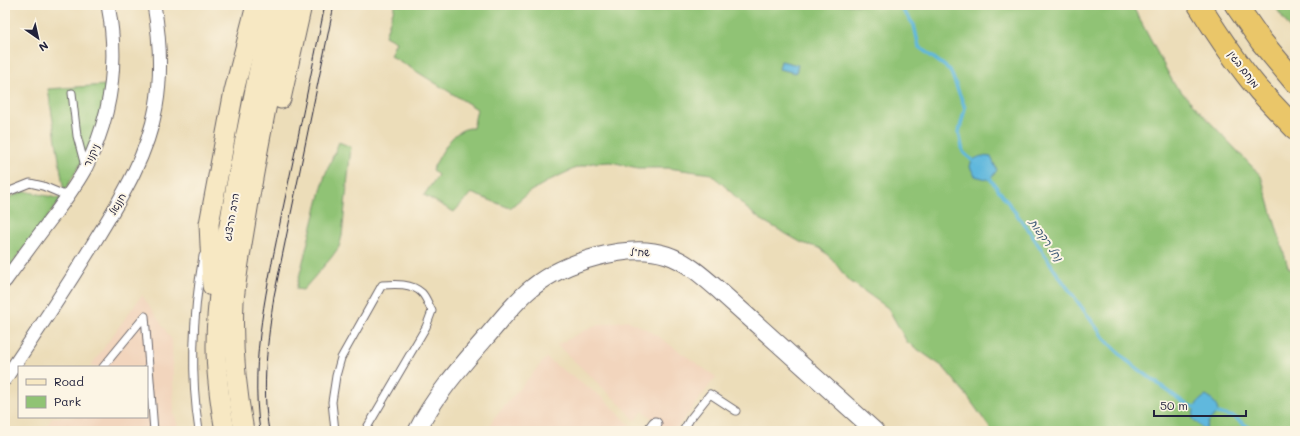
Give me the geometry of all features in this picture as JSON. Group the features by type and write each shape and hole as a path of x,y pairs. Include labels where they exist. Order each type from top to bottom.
{"highway":[{"name":"מנחם בגין","path":"1199,5 1216,32 1259,90 1295,128"},
{"path":"1236,5 1261,42 1295,82"}],"main road":[{"name":"הרב הרצוג","path":"244,431 238,394 234,343 234,300 254,175 287,5"},
{"path":"238,271 254,219 302,5"},
{"name":"הרב הרצוג","path":"225,431 217,373 217,324 226,242 258,7"},
{"path":"217,324 211,274 209,224 234,91 258,7"}],"street":[{"name":"ניקנור","path":"5,281 67,196 85,168 101,133 109,100 113,72 113,46 108,5"},
{"name":"חננאל","path":"5,378 83,260 116,206 149,136 156,108 160,79 160,49 154,5"},
{"name":"שח\"ל","path":"418,431 424,418 442,392 471,355 513,306 533,287 570,265 618,252 649,251 668,255 697,272 876,431"}],"lane":[{"path":"72,93 77,136 85,168"},
{"path":"5,193 30,183 43,186 67,196"},
{"name":"הרב הרצוג","path":"199,431 194,391 195,318 201,269 209,224"},
{"path":"335,431 332,402 336,376 341,358 382,285 400,284 412,287 423,293 432,311 426,327 365,431"},
{"path":"104,366 145,316 154,431"},
{"path":"683,431 690,419 710,394 736,410"}],"shaded area":[{"path":"142,295 172,340 174,414 180,431 43,431 52,418 148,418 148,366 91,366"},
{"path":"627,320 652,332 716,377 675,431 668,431 643,411 635,421 623,407 557,345 593,326"},
{"path":"546,358 603,398 632,427 629,431 487,431 494,418"}],"green space":[{"path":"395,5 1132,5 1174,84 1261,176 1288,267 1295,272 1295,431 1015,431 1011,428 1009,431 992,431 965,393 943,367 907,342 888,308 847,279 833,260 820,248 802,243 760,219 745,207 711,174 668,168 638,168 611,162 592,163 576,168 552,179 529,192 510,208 471,193 454,212 424,195 438,175 432,170 443,150 459,132 473,128 477,109 390,55 396,42 385,36"},
{"path":"1274,5 1295,5 1295,35"},
{"path":"107,85 100,123 88,151 64,192 48,89"},
{"path":"339,142 351,147 342,236 339,247 303,290 296,289 325,175"},
{"path":"25,191 61,199 5,273 5,199"}],"water":[{"path":"781,61 798,65 796,73 779,69"},
{"path":"982,156 991,157 997,170 990,180 975,176 970,167 974,160"},
{"path":"1206,396 1214,402 1218,411 1209,421 1205,431 1193,419 1196,406 1200,400"}],"waterway":[{"name":"נחל רקפות","path":"899,5 914,25 919,47 950,70 965,108 959,132 963,152 975,163"},
{"name":"נחל רקפות","path":"988,176 1030,232 1056,272 1104,338 1126,360 1187,405 1198,408"},
{"name":"נחל רקפות","path":"1212,412 1234,417 1254,431"}],"tram line":[{"path":"260,431 257,404 258,349 266,294 325,5"},
{"path":"269,431 265,380 274,296 334,5"}]}
